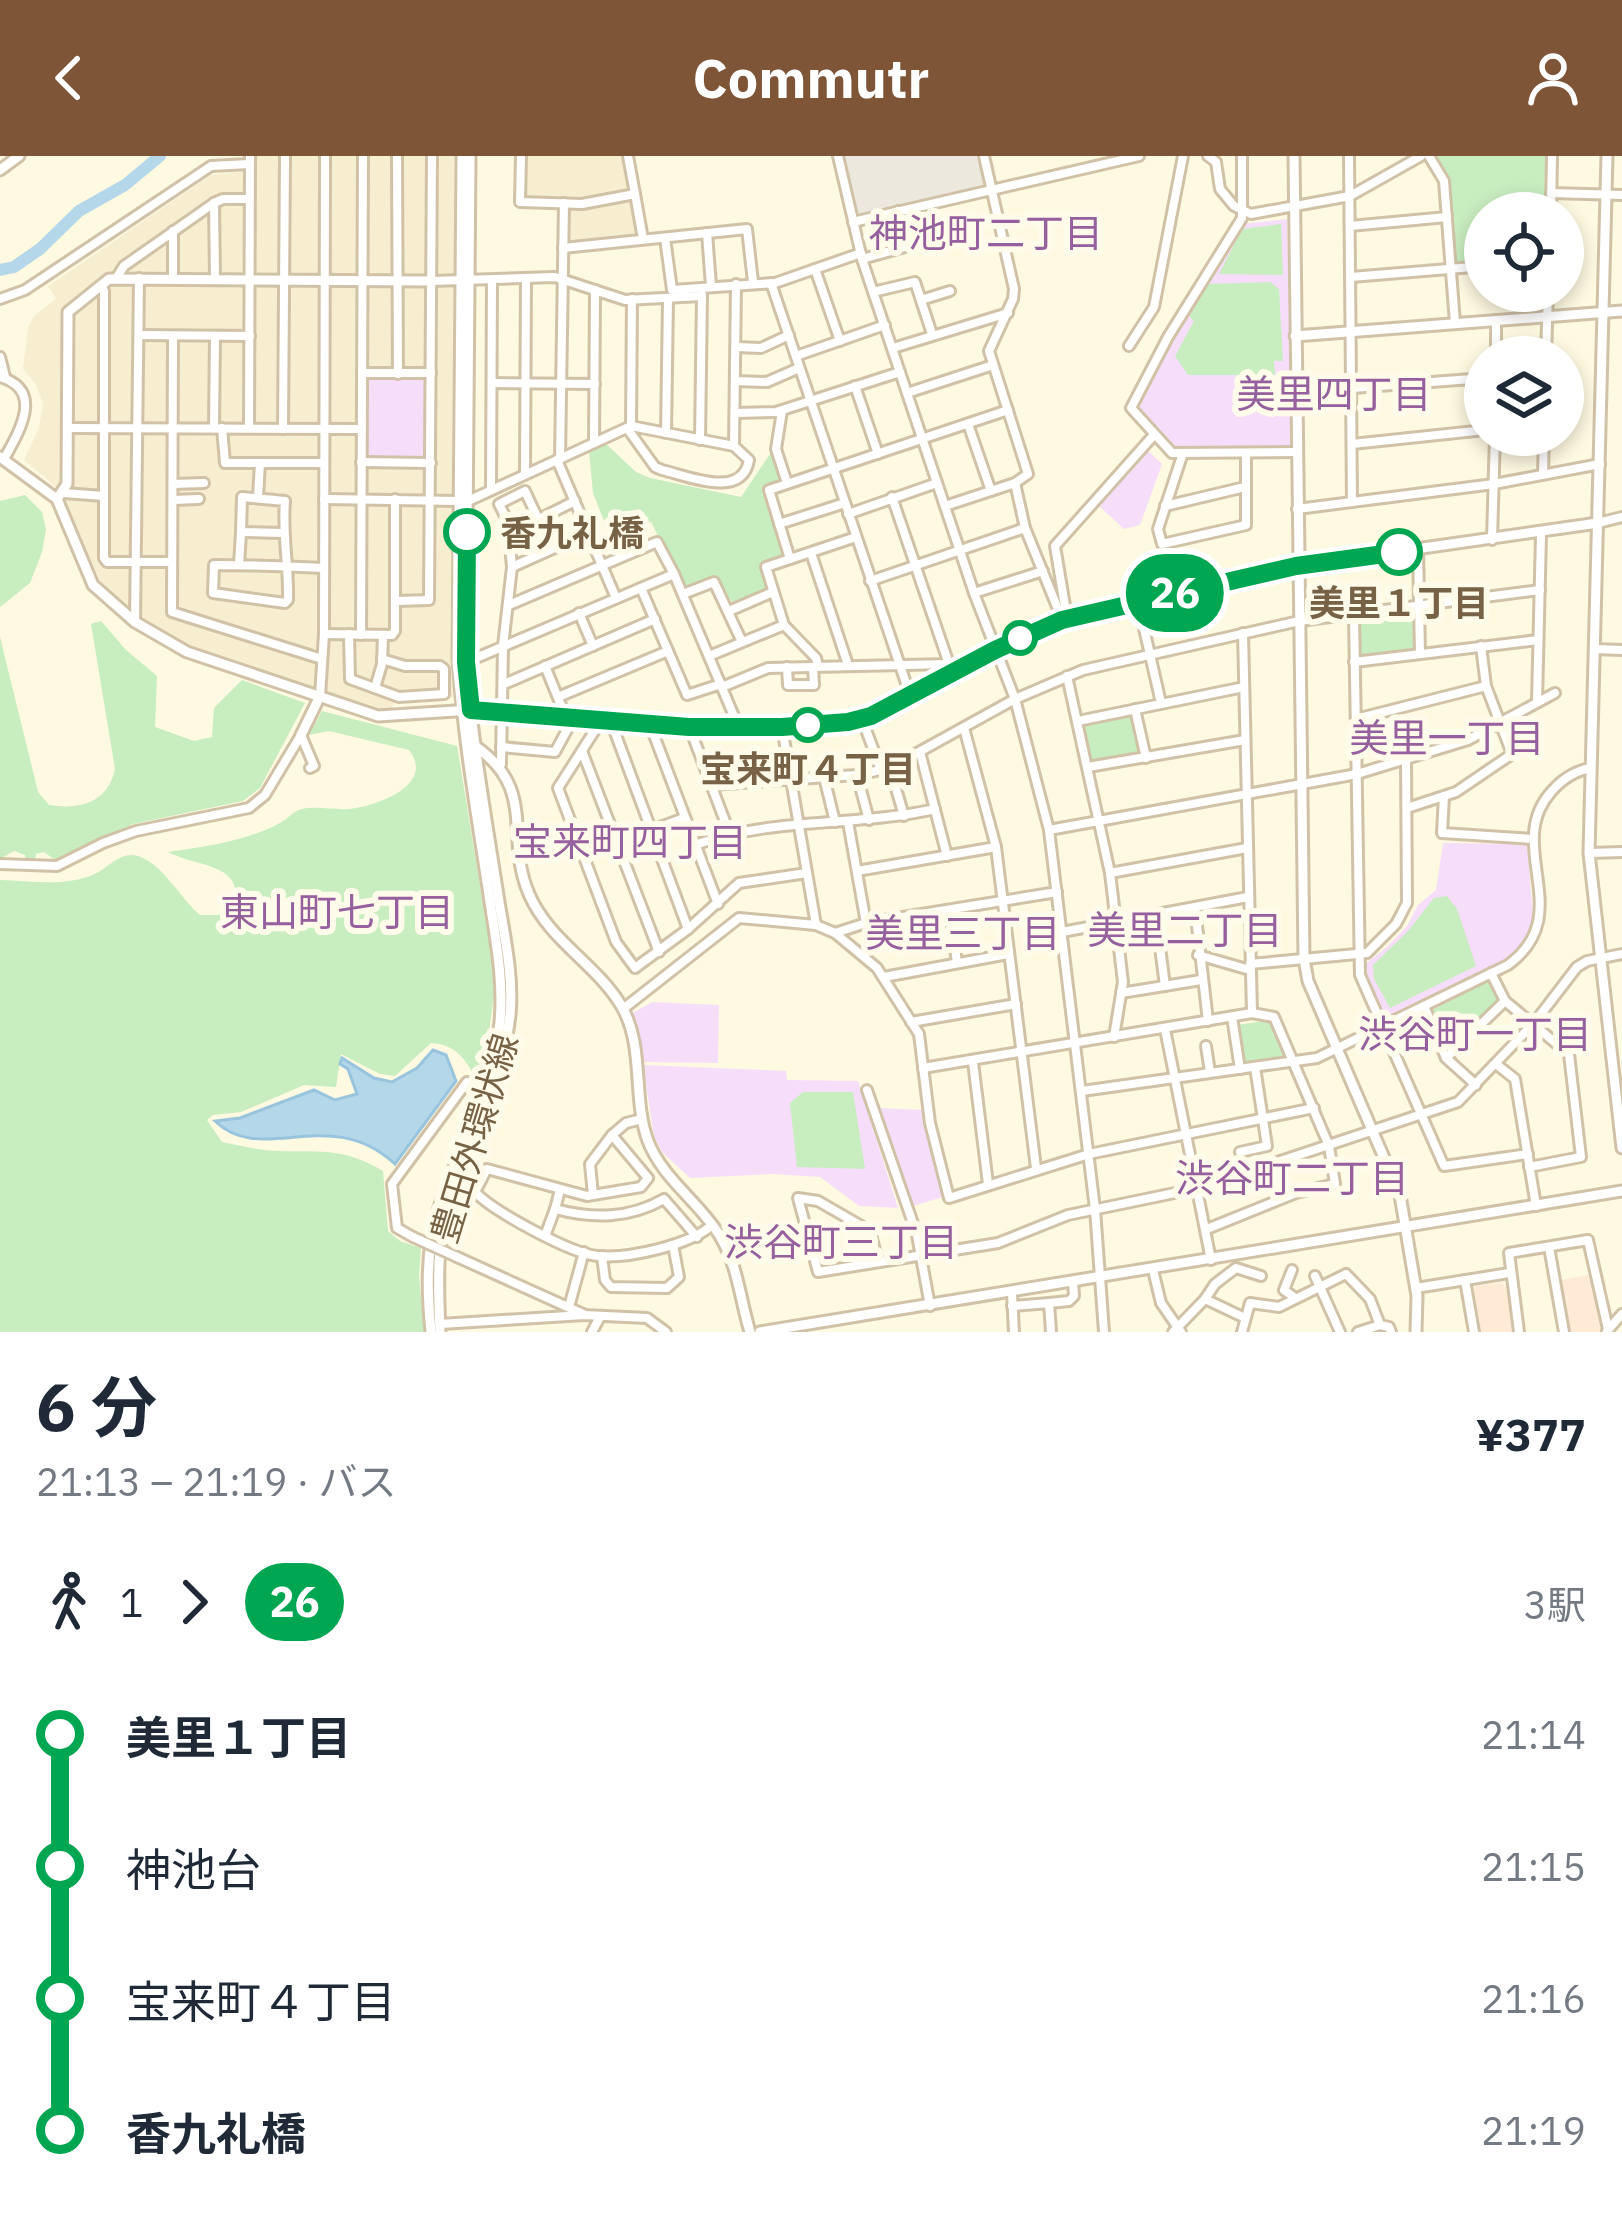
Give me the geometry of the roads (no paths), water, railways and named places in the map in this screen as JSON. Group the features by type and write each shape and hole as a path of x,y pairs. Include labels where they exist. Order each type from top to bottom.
{"street":[{"path":"0,170 19,156"},
{"path":"283,429 285,156"},
{"path":"0,864 57,866 136,831 249,808 266,795 320,696 326,156"},
{"path":"361,634 364,156"},
{"path":"397,156 398,374"},
{"path":"395,601 429,600 431,156"},
{"name":"豊田外環状線","path":"437,1330 428,1274 431,1238 488,1082 501,1014 500,966 466,711 466,156"},
{"path":"521,156 520,202 582,204 635,194"},
{"path":"628,156 643,239"},
{"path":"838,156 861,256 959,550 1015,699 1049,830 1089,1154 1104,1332"},
{"path":"945,506 1015,483 1028,474 990,345 1013,299 984,156"},
{"path":"854,221 1139,156"},
{"path":"1129,346 1154,307 1183,156"},
{"path":"1208,156 1216,162 1220,189 1242,211 1252,214 1350,196 1425,156 1444,182 1455,323"},
{"path":"1064,619 1054,546 1153,436 1154,430 1131,409 1168,337 1242,218 1242,156"},
{"path":"1294,156 1304,958 1308,981 1400,1196 1417,1288 1416,1332"},
{"path":"1349,156 1352,501"},
{"path":"1551,192 1552,156"},
{"path":"1607,156 1589,853 1622,1148"},
{"path":"0,299 25,290 211,166 250,160 249,428"},
{"path":"1584,194 1622,195"},
{"path":"117,278 124,266 214,203 249,199"},
{"path":"214,203 215,278"},
{"path":"564,203 559,459 616,598"},
{"path":"898,212 905,247 771,283 736,284 668,300 632,299 562,278 117,278 101,284 68,311 67,428 60,496 93,585 135,622 187,652 379,716 502,711 689,727 782,727 862,719 952,667 1064,619 1296,566 1541,534 1622,517"},
{"path":"1350,226 1447,218"},
{"path":"563,248 747,230 753,282"},
{"path":"173,231 173,278"},
{"path":"700,440 707,233"},
{"path":"665,238 670,288 705,290"},
{"path":"1351,277 1464,267"},
{"path":"815,269 840,340"},
{"path":"135,622 139,278"},
{"path":"525,475 526,278"},
{"path":"491,490 492,280"},
{"path":"873,292 912,281 932,334"},
{"path":"771,283 910,695"},
{"path":"101,284 104,558 172,562"},
{"path":"734,446 736,284"},
{"path":"595,290 595,443"},
{"path":"921,300 950,291"},
{"path":"324,499 463,501 629,427 734,446 749,460 748,470 736,482 724,484 655,467 629,427 632,299"},
{"path":"666,433 668,300"},
{"path":"1295,336 1622,311"},
{"path":"1547,312 1547,336"},
{"path":"892,347 1008,313"},
{"path":"1496,320 1496,336"},
{"path":"796,356 885,325"},
{"path":"140,335 250,336"},
{"path":"736,346 761,348 789,335"},
{"path":"173,336 172,612 322,659"},
{"path":"215,336 223,461 324,464"},
{"path":"0,357 2,376 20,389 27,408 27,418 2,458 60,496 104,496"},
{"path":"908,393 993,365"},
{"path":"735,381 766,382 799,368"},
{"path":"735,413 782,411 900,372"},
{"path":"362,374 430,373"},
{"path":"1352,388 1464,380"},
{"path":"492,383 595,384"},
{"path":"855,386 878,454"},
{"path":"790,559 768,492 1008,410"},
{"path":"782,411 776,449 787,483"},
{"path":"968,424 991,491"},
{"path":"67,428 362,429"},
{"path":"1352,444 1464,432"},
{"path":"1153,436 1172,453 1295,452"},
{"path":"1184,453 1158,530 1162,544 1246,524 1246,453"},
{"path":"1492,540 1495,456"},
{"path":"1543,456 1543,474"},
{"path":"361,462 431,463"},
{"path":"258,497 260,463"},
{"path":"1295,509 1494,484 1600,464"},
{"path":"173,484 204,483"},
{"path":"848,514 937,483"},
{"path":"1015,483 1025,528 1064,619"},
{"path":"1165,506 1245,487"},
{"path":"538,519 525,491 499,504 512,530 501,764 512,789 528,893 551,931 623,1009 634,1040 642,1119 652,1151 712,1225 734,1264 750,1332"},
{"path":"239,566 241,498 258,497 284,499 289,566 285,603 213,593 212,567 289,566 323,568"},
{"path":"892,497 952,667"},
{"path":"172,500 199,499"},
{"path":"324,634 395,632 395,499"},
{"path":"512,530 575,501"},
{"path":"778,524 844,503"},
{"path":"870,580 1025,528"},
{"path":"241,532 283,533"},
{"path":"512,567 589,532"},
{"path":"1537,702 1541,534"},
{"path":"787,668 788,685 814,685 816,658 784,625 766,567 856,537"},
{"path":"507,605 657,542 739,728"},
{"path":"1418,550 1420,654"},
{"path":"811,553 848,665"},
{"path":"974,593 1043,571"},
{"path":"476,658 674,574"},
{"path":"683,594 714,582 742,642"},
{"path":"641,588 689,697 768,668 952,667"},
{"path":"711,785 885,769 1067,676 1150,654 1299,621 1540,590"},
{"path":"729,611 773,592"},
{"path":"1138,602 1161,703"},
{"path":"579,613 592,646"},
{"path":"1354,614 1360,975 1446,1167 1528,1154"},
{"path":"504,684 655,620"},
{"path":"709,656 784,625"},
{"path":"1243,633 1252,1013"},
{"path":"349,634 349,677 399,697 444,694 440,666 401,665 382,659"},
{"path":"375,688 383,635"},
{"path":"1354,662 1538,640"},
{"path":"1407,808 1444,796 1511,755 1486,686 1481,646"},
{"path":"1594,649 1622,650"},
{"path":"558,697 668,651"},
{"path":"545,666 570,716"},
{"path":"1067,676 1110,873 1121,993 1114,1036"},
{"path":"1356,719 1486,686"},
{"path":"1078,721 1244,687"},
{"path":"1049,830 1357,774 1468,740 1555,693"},
{"path":"1135,709 1146,758"},
{"name":"豊田外環状線","path":"437,1330 437,1260 444,1220 493,1096 511,1009 506,946 466,711"},
{"path":"502,747 555,752 570,716"},
{"path":"606,719 557,785 616,942 635,968 739,883 807,873"},
{"path":"606,719 688,928"},
{"path":"862,719 904,816"},
{"path":"649,722 718,904"},
{"path":"689,727 729,832"},
{"path":"782,727 816,926"},
{"path":"964,728 996,847 1036,1168"},
{"path":"301,735 314,766 310,768"},
{"path":"1088,767 1245,740"},
{"path":"475,746 501,764"},
{"path":"582,749 658,952"},
{"path":"920,752 947,856"},
{"path":"1198,955 1250,967 1374,948 1407,909 1406,760"},
{"path":"1082,1091 1317,1058 1491,973 1524,952 1538,927 1541,900 1534,822 1548,795 1569,775 1591,768"},
{"path":"857,775 869,820"},
{"path":"824,777 835,822"},
{"path":"1444,796 1442,832 1533,839"},
{"path":"695,845 729,832 869,820 935,809"},
{"path":"583,856 684,818"},
{"path":"848,822 866,923"},
{"path":"857,871 996,847"},
{"path":"1110,873 1247,848"},
{"path":"1589,853 1622,852"},
{"path":"835,933 866,923 1058,892"},
{"path":"1062,932 1248,897"},
{"path":"1196,908 1208,1021"},
{"path":"950,910 957,963"},
{"path":"1156,916 1165,986"},
{"path":"623,1009 739,918 816,926 835,933 884,977 919,1034 930,1123 949,1198 1089,1154 1314,1108"},
{"path":"884,977 1008,954"},
{"path":"878,1262 870,1231 818,1201 798,1198 816,1271 878,1262 998,1243 1068,1215 1198,1188 1460,1101 1534,1023 1577,967 1622,954"},
{"path":"1491,973 1505,1001 1570,1054 1581,1157 1529,1167"},
{"path":"1121,993 1201,980"},
{"path":"1446,1058 1505,1001"},
{"path":"911,1022 1016,1004"},
{"path":"1424,1006 1446,1058 1476,1085"},
{"path":"923,1069 1252,1013 1274,1017 1330,1146 1334,1186 1296,1193 1207,1229"},
{"path":"1232,1017 1240,1069"},
{"path":"1165,1029 1211,1260"},
{"path":"1206,1046 1210,1072"},
{"path":"973,1062 988,1184"},
{"path":"1496,1064 1515,1079 1536,1206"},
{"path":"1240,1152 1268,1146 1255,1067"},
{"path":"467,1082 392,1184 397,1228 584,1315"},
{"path":"868,1090 921,1255 931,1307"},
{"path":"593,1195 590,1164 626,1123 642,1119"},
{"path":"612,1136 649,1181 641,1187 593,1195 489,1169 475,1189 487,1204 545,1236 602,1256 674,1245 698,1237 712,1225"},
{"path":"545,1236 560,1190"},
{"path":"760,1332 1622,1191"},
{"path":"555,1209 596,1218 644,1210 664,1198 698,1237"},
{"path":"1519,1332 1509,1253 1591,1241 1607,1331"},
{"path":"602,1256 605,1280 611,1287 667,1288 679,1276 674,1245"},
{"path":"1549,1247 1564,1332"},
{"path":"568,1307 584,1252"},
{"path":"1153,1270 1160,1303 1176,1330 1215,1284 1237,1268 1261,1276"},
{"path":"1292,1270 1284,1291 1296,1299"},
{"path":"1417,1288 1509,1273"},
{"path":"1242,1332 1250,1303 1272,1308 1296,1299 1318,1281 1346,1274 1370,1299 1380,1325 1391,1332"},
{"path":"1466,1280 1474,1332"},
{"path":"1318,1281 1340,1332"},
{"path":"1012,1306 1069,1301 1074,1296 1073,1282"},
{"path":"1012,1293 1014,1332"},
{"path":"1205,1300 1245,1318"},
{"path":"1048,1303 1051,1332"},
{"path":"1607,1331 1622,1314"},
{"path":"437,1330 584,1315 647,1318 666,1332"},
{"path":"592,1332 600,1317"},
{"path":"859,1318 861,1332"},
{"path":"1358,1332 1380,1325"}],"water":[{"path":"433,1050 446,1055 456,1081 395,1164 346,1138 254,1139 234,1134 215,1121 240,1118 314,1090 335,1100 357,1094 348,1069 340,1064 342,1058 374,1078 392,1082 417,1068"}],"waterway":[{"path":"0,270 14,267 40,249 79,211 125,185 160,156"}],"place":[{"name":"香九礼橋","path":"467,532"},
{"name":"美里１丁目","path":"1399,552"},
{"name":"宝来町４丁目","path":"808,725"}],"district":[{"name":"神池町二丁目","path":"986,232"},
{"name":"美里四丁目","path":"1334,393"},
{"name":"美里一丁目","path":"1447,737"},
{"name":"宝来町四丁目","path":"630,841"},
{"name":"東山町七丁目","path":"337,911"},
{"name":"美里二丁目","path":"1185,929"},
{"name":"美里三丁目","path":"963,932"},
{"name":"渋谷町一丁目","path":"1475,1033"},
{"name":"渋谷町二丁目","path":"1292,1177"},
{"name":"渋谷町三丁目","path":"841,1241"}]}
